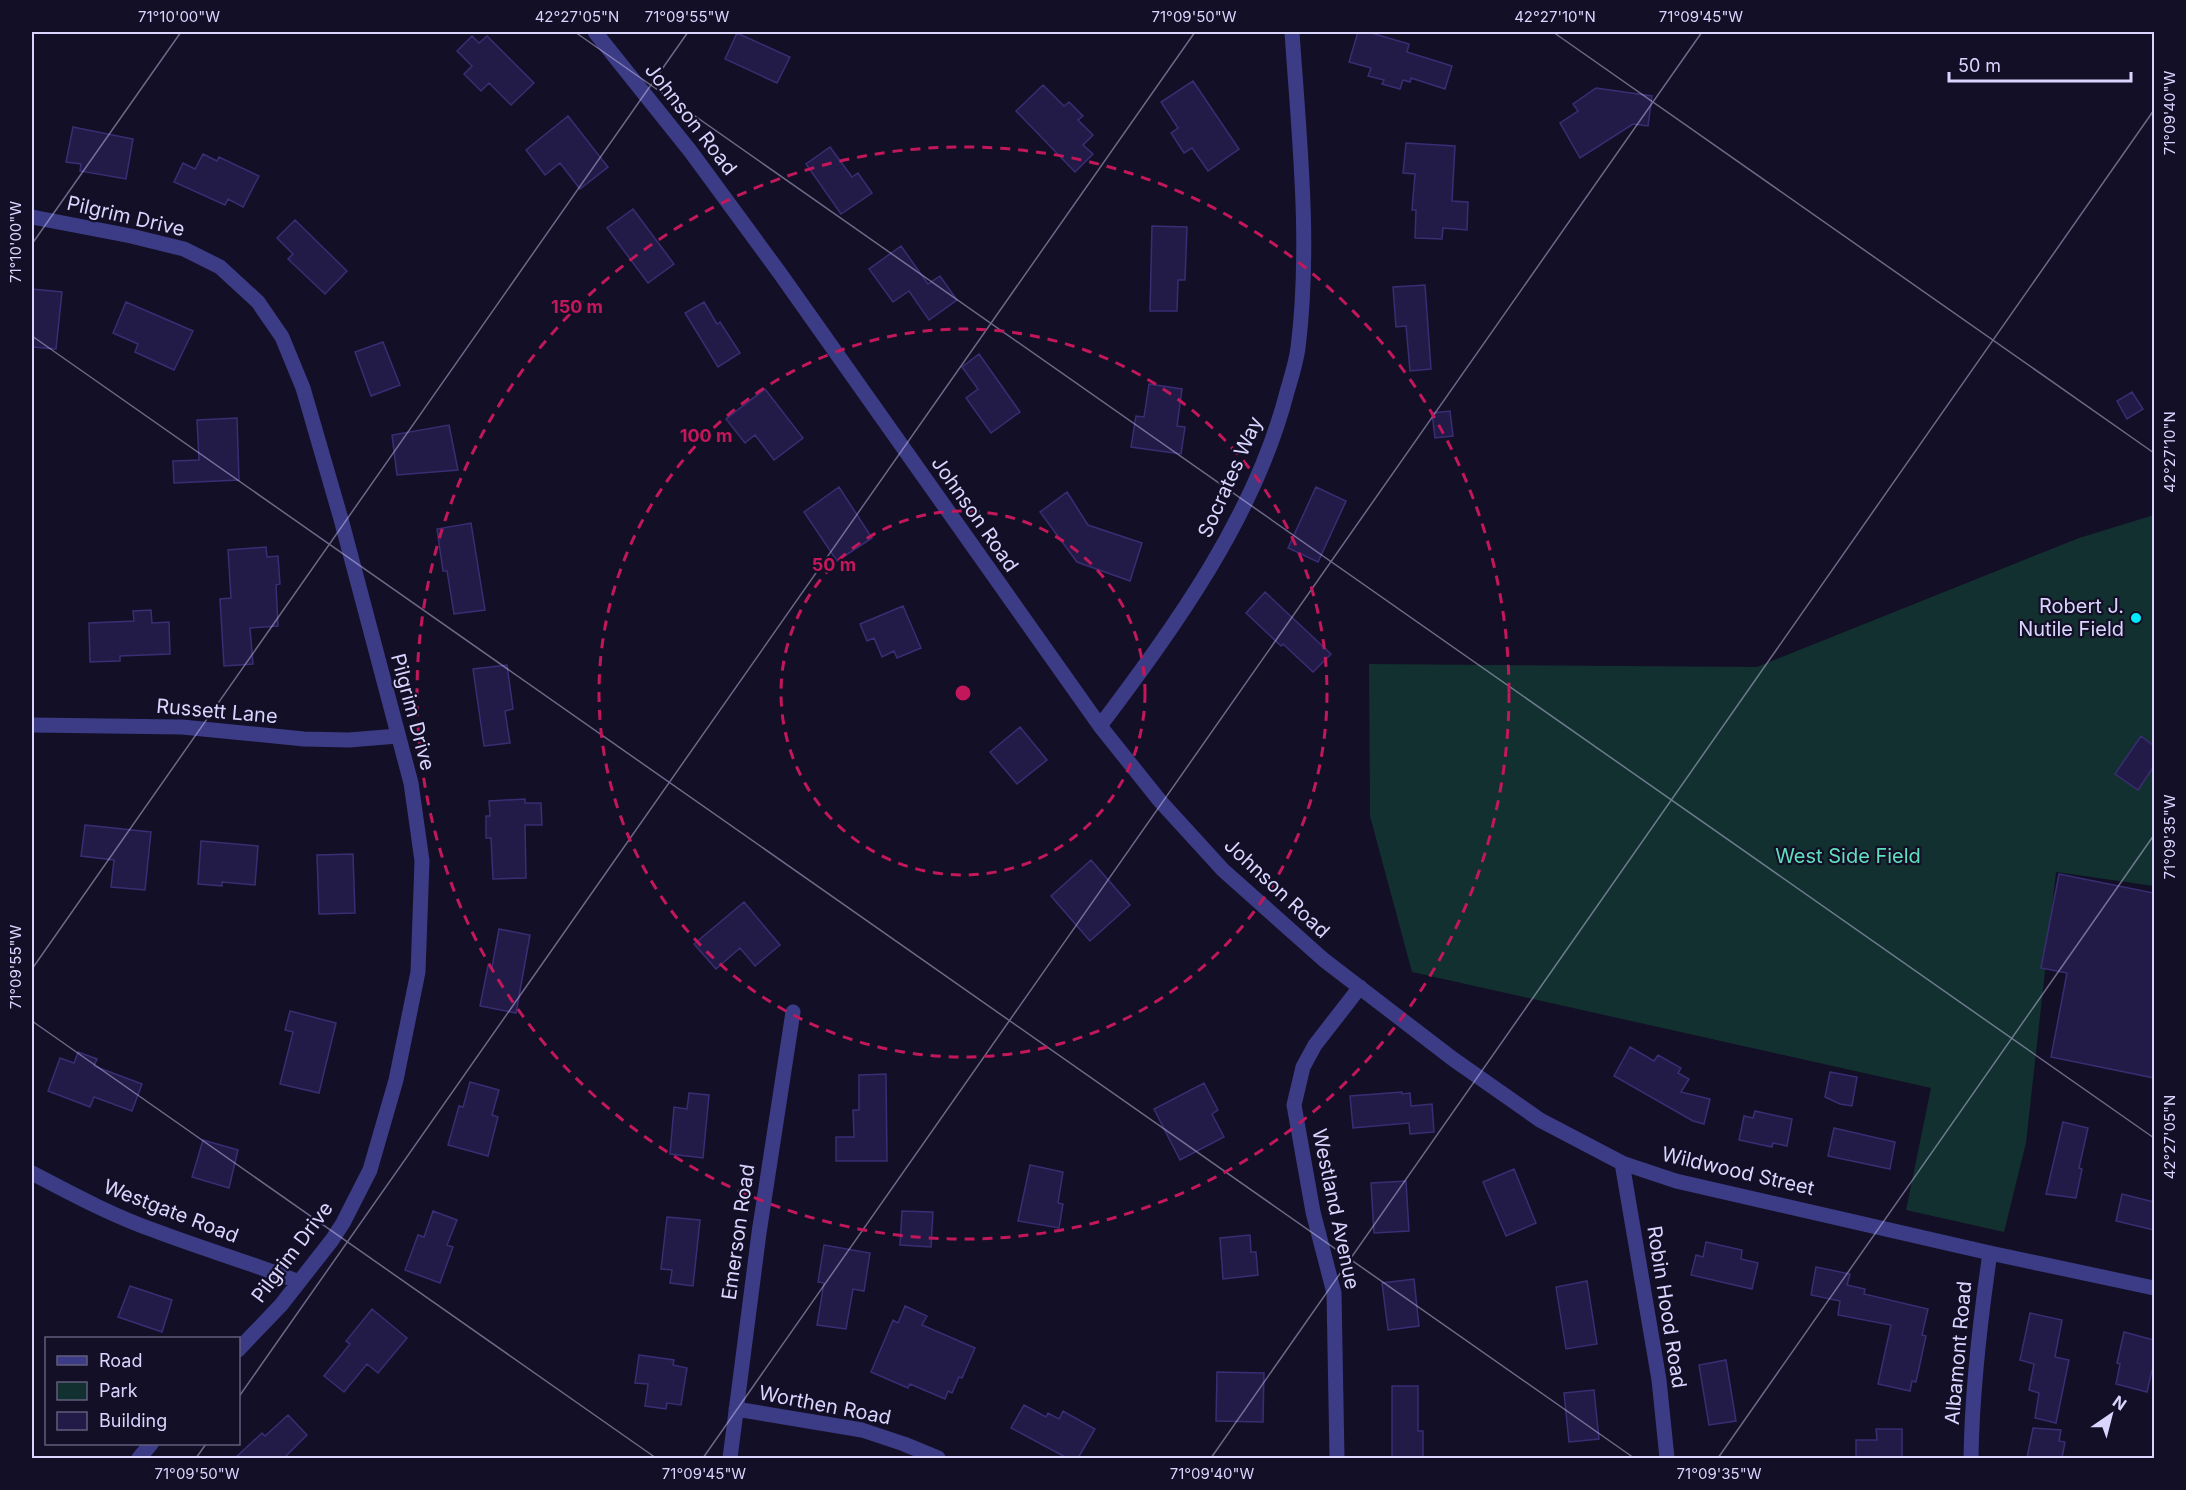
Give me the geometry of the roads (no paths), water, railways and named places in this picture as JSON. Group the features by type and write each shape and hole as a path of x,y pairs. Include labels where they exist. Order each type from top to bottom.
{"street":[{"name":"Johnson Road","path":"595,32 691,152 779,272 1100,726 1160,801 1223,870 1324,960 1360,987"},
{"name":"Socrates Way","path":"1100,726 1180,616 1214,564 1268,454 1280,420 1298,350 1304,273 1303,180 1292,32"},
{"name":"Pilgrim Drive","path":"32,217 131,236 184,249 220,267 258,302 282,337 303,388 341,519 411,783 422,861 418,972 396,1080 370,1170 343,1223 281,1305 240,1348"},
{"name":"Russett Lane","path":"32,724 171,727 304,739 349,740 398,736"},
{"name":"Wildwood Street","path":"1360,987 1453,1059 1540,1120 1622,1163 1676,1180 1990,1253 2154,1288"},
{"name":"Westland Avenue","path":"1336,1458 1334,1293 1313,1212 1294,1105 1303,1067 1315,1045 1360,987"},
{"name":"Emerson Road","path":"730,1458 759,1233 793,1012"},
{"name":"Robin Hood Road","path":"1622,1163 1659,1380 1667,1458"},
{"name":"Westgate Road","path":"32,1173 116,1215 155,1231 298,1282"},
{"name":"Albamont Road","path":"1971,1458 1979,1332 1990,1253"},
{"name":"Worthen Road","path":"736,1409 862,1430 938,1458"},
{"path":"139,1458 149,1445"}],"place":[{"name":"Robert J. Nutile Field","path":"2136,618"}],"park label":[{"name":"West Side Field","path":"1848,856"}]}
